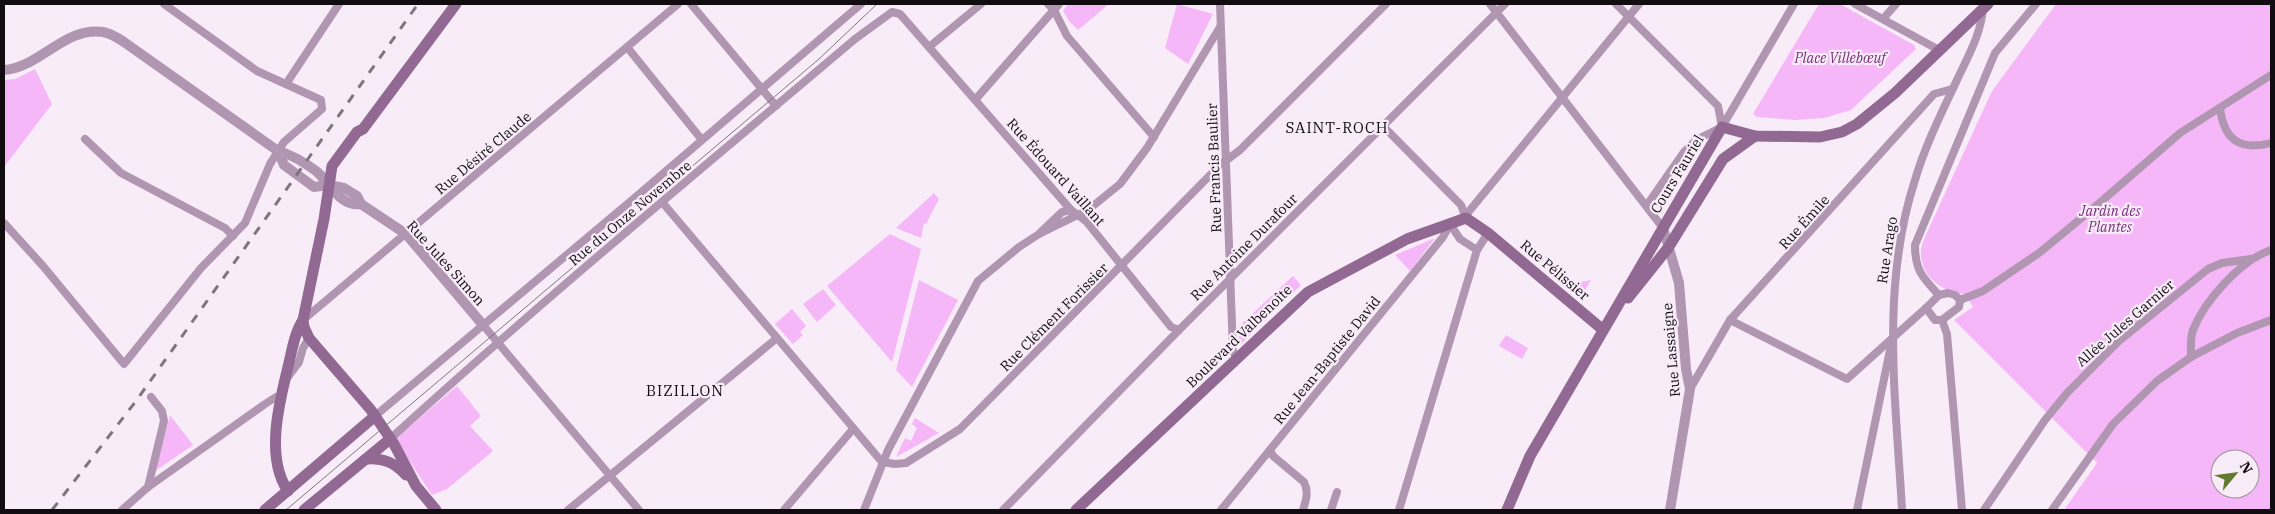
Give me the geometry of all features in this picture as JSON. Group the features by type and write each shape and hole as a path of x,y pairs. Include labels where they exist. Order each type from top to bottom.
{"main road":[{"path":"288,490 284,484 277,453 278,414 295,334 303,320 324,219 332,166 357,132 363,129 456,4"},
{"path":"1722,127 1755,136 1820,137 1842,132 1857,124 1895,92 1985,6"},
{"name":"Cours Fauriel","path":"1507,510 1530,456 1602,329 1722,127"},
{"name":"Cours Fauriel","path":"1602,329 1668,248 1723,159 1755,136"},
{"name":"Boulevard Valbenoîte","path":"1076,510 1240,358 1308,292 1407,239 1466,217"},
{"name":"Rue Pélissier","path":"1466,217 1488,233 1602,329"},
{"path":"303,320 309,338 375,416 416,486"},
{"path":"265,510 375,416"},
{"path":"304,510 390,439"},
{"path":"366,459 376,458 392,463 416,486 436,510"}],"street":[{"path":"5,227 43,266 124,364 201,268 245,223 270,164 278,151 284,142 322,109 321,100 257,71 164,4"},
{"path":"286,84 339,4"},
{"name":"Rue Désiré Claude","path":"303,320 678,4"},
{"path":"691,4 776,106"},
{"name":"Rue du Onze Novembre","path":"375,416 861,4"},
{"path":"929,47 981,4"},
{"path":"1048,4 1057,7"},
{"name":"Rue Francis Baulier","path":"1220,4 1234,352 1236,357 1240,358"},
{"name":"Rue Clément Forissier","path":"882,462 906,463 960,429 1226,160 1240,150 1386,4"},
{"path":"1490,4 1647,205 1662,228"},
{"name":"Rue Antoine Durafour","path":"1003,510 1230,278 1505,4"},
{"path":"1616,4 1718,106 1722,127"},
{"path":"1383,126 1461,205 1466,217 1561,97 1639,4"},
{"path":"1722,127 1794,4"},
{"path":"1855,4 1939,50"},
{"path":"1884,19 1896,4"},
{"path":"1939,295 1920,276 1914,245 1995,53 2036,4"},
{"name":"Rue Arago","path":"1902,510 1892,340 1895,268 1902,222 1926,148 1980,31 1985,6"},
{"path":"975,100 1057,7"},
{"path":"1057,7 1067,36 1154,137"},
{"name":"Rue du Onze Novembre","path":"390,439 662,202 855,39 892,12"},
{"name":"Rue Édouard Vaillant","path":"892,12 900,14 1071,210 1086,221 1171,327 1179,330"},
{"path":"1039,234 1078,215 1120,184 1154,137 1220,27"},
{"name":"Rue Jules Simon","path":"4,70 35,59 57,44 90,31 105,32 124,42 278,151 284,165 314,187 328,185 344,188 357,196 361,204 406,234 484,325"},
{"path":"627,47 702,140"},
{"path":"1960,300 1976,294 2039,253 2180,133 2271,75"},
{"name":"Rue Émile","path":"1690,389 1730,320 1934,94 1952,89"},
{"path":"2220,108 2222,125 2243,145 2255,147 2271,143"},
{"name":"Cours Fauriel","path":"1647,205 1684,152 1696,140 1722,127"},
{"path":"85,139 121,173 225,228 233,236"},
{"path":"662,202 882,462"},
{"path":"864,510 882,462 978,280 1039,234 1062,212 1071,210"},
{"path":"1450,224 1460,240 1477,250"},
{"name":"Rue Jean-Baptiste David","path":"1221,510 1443,238 1450,224"},
{"name":"Cours Fauriel","path":"1662,228 1668,248"},
{"path":"1399,510 1477,250 1488,233"},
{"name":"Rue Lassaigne","path":"1668,248 1679,284 1686,369 1690,389 1670,510"},
{"path":"2192,357 2192,331 2216,292 2251,259 2271,250"},
{"name":"Allée Jules Garnier","path":"1984,510 2057,405 2119,341 2208,269 2222,263 2251,259"},
{"path":"1730,320 1847,380 1939,295 1948,293 1955,295 1960,300"},
{"path":"1926,308 1935,320 1942,320 1959,308 1960,300"},
{"path":"1942,320 1947,334 1962,510"},
{"path":"2052,510 2113,424 2157,381 2192,357 2237,333 2271,320"},
{"path":"484,325 640,510"},
{"path":"284,381 299,362 303,348 309,338"},
{"path":"568,510 777,338"},
{"path":"1856,510 1892,340"},
{"path":"122,510 148,487 265,404 281,396"},
{"path":"148,487 164,420 162,411 151,397"},
{"path":"784,510 853,429"},
{"path":"1270,450 1273,456 1304,482 1307,487 1308,492 1303,510"},
{"path":"1331,510 1337,492"}],"green space":[{"path":"1068,4 1109,4 1078,30 1063,11"},
{"path":"1177,4 1213,14 1188,64 1165,48"},
{"name":"Place Villebœuf","path":"1819,4 1840,4 1914,45 1916,49 1851,110 1824,118 1795,120 1757,117 1753,114"},
{"name":"Jardin des Plantes","path":"2056,4 2271,4 2271,510 2064,510 2097,463 1954,320 1973,307 1965,294 1949,291 1935,283 1925,271 1921,251 1924,239 1992,91"},
{"path":"35,69 52,104 4,167 4,80 15,79"},
{"path":"934,193 939,199 926,224 924,223 921,238 896,228"},
{"path":"890,234 921,249 892,362 827,286"},
{"path":"1435,238 1410,271 1395,255"},
{"path":"1293,276 1301,285 1240,345 1238,327"},
{"path":"919,280 958,300 912,387 896,370"},
{"path":"1591,280 1581,297 1565,285"},
{"path":"823,289 836,305 817,322 803,304"},
{"path":"792,309 806,326 800,332 803,335 793,344 775,324"},
{"path":"1506,335 1528,348 1522,359 1499,346"},
{"path":"457,386 481,416 470,426 493,451 447,489 432,495 395,439"},
{"path":"170,415 193,445 155,471"},
{"path":"915,418 939,433 896,457 905,438 911,441 917,428 912,424"}],"tram line":[{"path":"286,510 819,59 877,4"}],"railway":[{"path":"52,510 136,401 418,4"}],"district":[{"name":"SAINT-ROCH","path":"1337,128"},
{"name":"BIZILLON","path":"685,391"}]}
